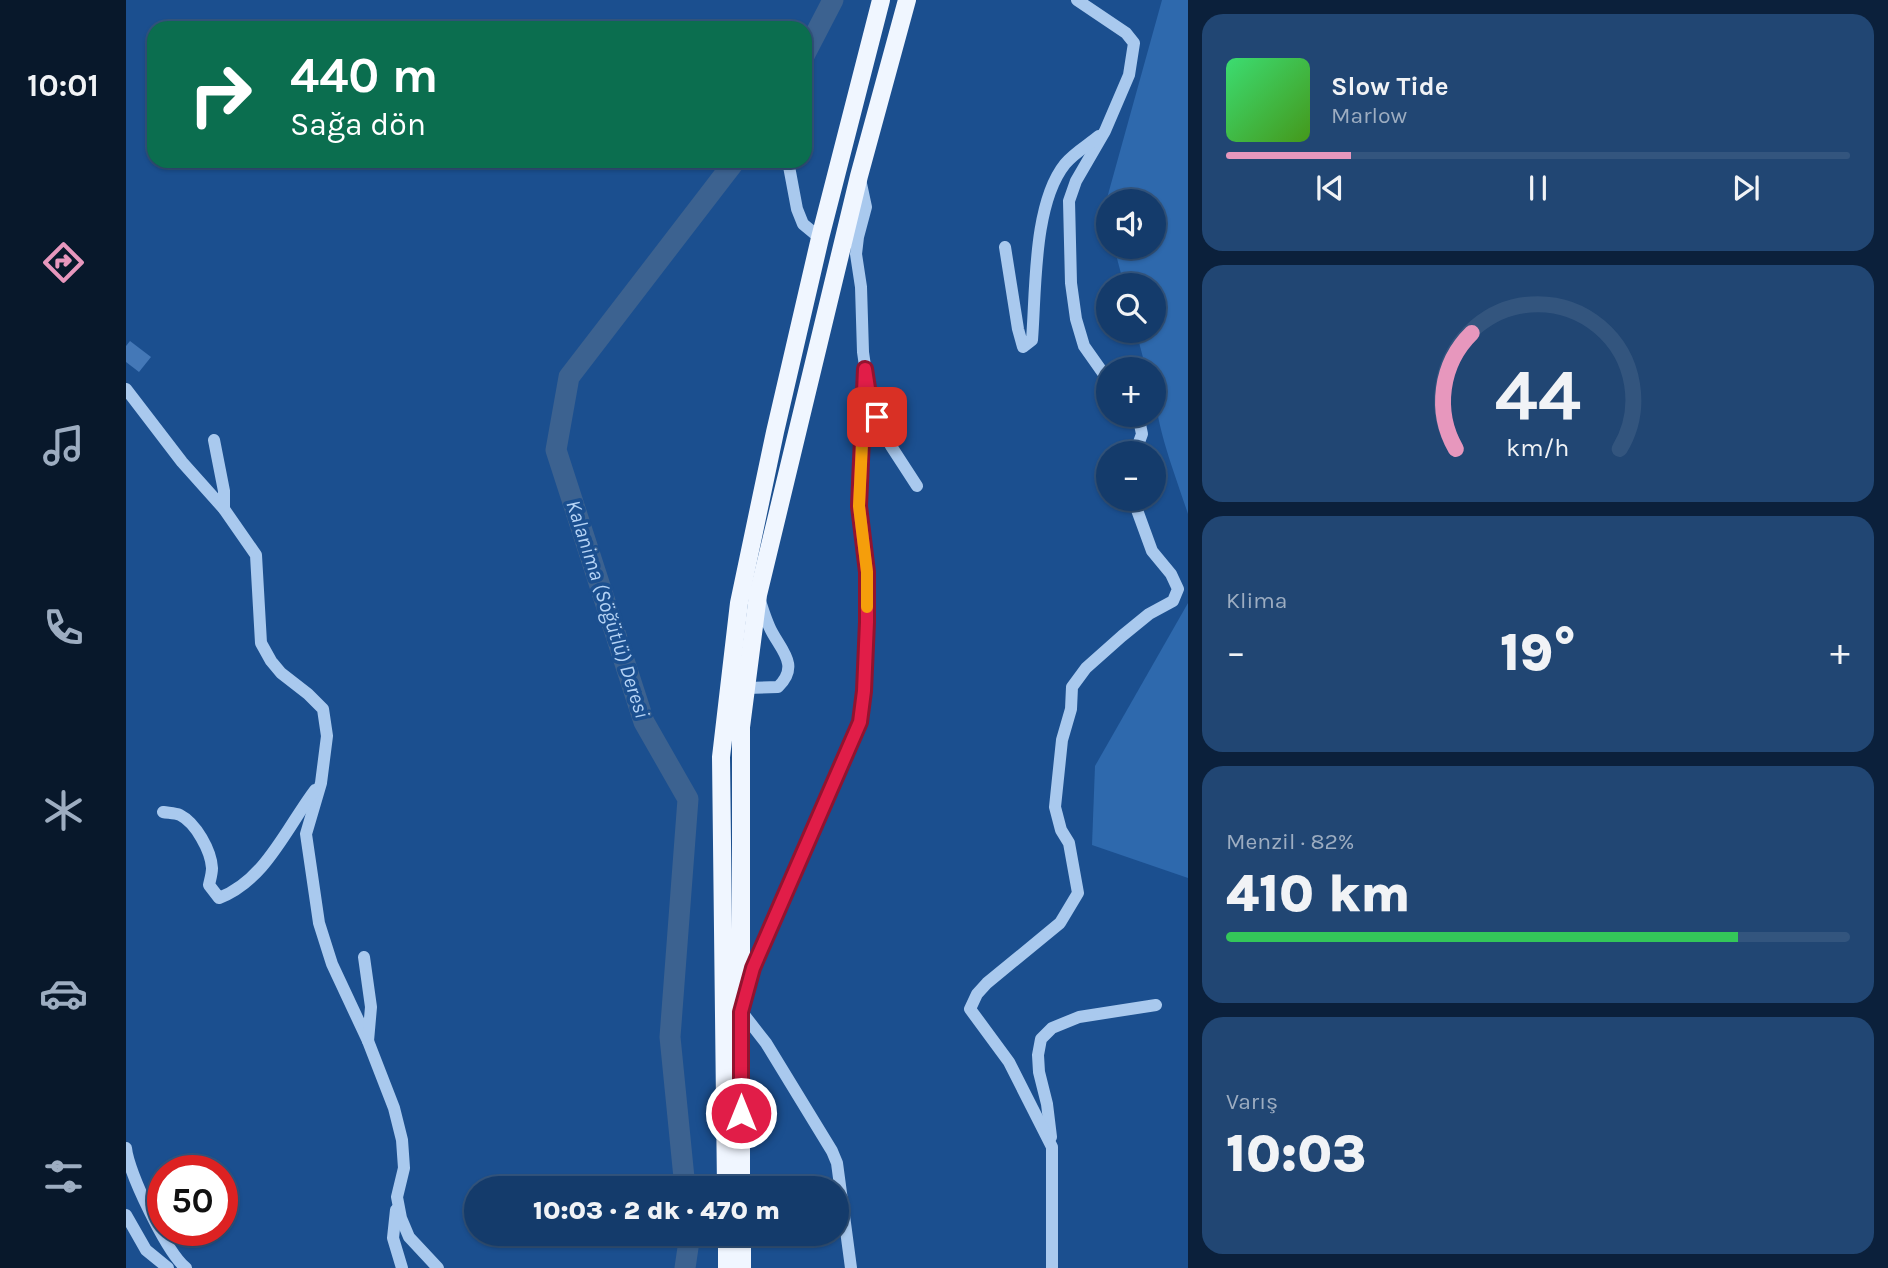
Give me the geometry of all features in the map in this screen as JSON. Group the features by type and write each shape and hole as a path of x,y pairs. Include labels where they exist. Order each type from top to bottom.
{"main road":[{"path":"726,1176 721,757 739,603 820,238 881,0"},
{"path":"741,1176 741,727 758,595 859,176 907,0"},
{"path":"727,1246 727,1268"},
{"path":"742,1246 742,1268"}],"street":[{"path":"1077,0 1126,33 1134,43 1129,75 1105,131 1076,181 1069,201 1071,282 1076,319 1084,346 1096,363"},
{"path":"1005,247 1023,347 1032,340 1040,236 1052,190 1067,162 1105,131"},
{"path":"789,168 797,209 803,224 820,238"},
{"path":"851,1268 837,1163 766,1043 741,1012 753,968 860,722 864,691 867,572 859,506 865,369 862,287 856,254 866,207 859,176"},
{"path":"865,369 870,401 877,417 891,446 917,486"},
{"path":"126,389 182,461 224,509 256,555 261,642 281,673 323,709 327,736 321,783 306,834 312,890 332,964 368,1041 394,1108 402,1140 404,1168 397,1197 393,1238 402,1268"},
{"path":"215,440 224,491 224,509"},
{"path":"1052,1147 1009,1062 970,1009 977,994 987,983 1060,923 1078,893 1069,843 1061,830 1055,807 1062,740 1071,709 1072,687 1086,668 1122,636 1149,614 1173,601 1178,589 1171,574 1152,551 1137,511"},
{"path":"745,688 778,687 786,680 788,661 770,629 758,595"},
{"path":"163,812 180,816 202,840 209,854 212,870 209,885 219,898 235,892 261,870 297,813 321,783"},
{"path":"364,957 371,1007 368,1041"},
{"path":"1052,1268 1052,1147 1047,1104 1041,1089 1039,1072 1041,1039 1052,1028 1079,1017 1156,1005"},
{"path":"126,1148 127,1161 140,1192 170,1251 186,1268"},
{"path":"397,1197 401,1218 409,1237 438,1268"},
{"path":"126,1215 146,1250 168,1268"}],"shaded area":[{"path":"1162,0 1188,0 1188,514 1161,427 1166,427 1166,357 1143,357 1139,343 1166,343 1166,273 1121,273 1117,259 1166,259 1166,189 1110,189"},
{"path":"1188,603 1188,878 1092,845 1095,766"}],"building":[{"path":"130,341 151,357 139,372 126,362 126,346"}],"waterway":[{"name":"Kalanima (Söğütlü) Deresi","path":"812,40 833,0"},
{"name":"Kalanima (Söğütlü) Deresi","path":"684,1176 670,1037 688,799 644,722 556,450 569,377 730,168"},
{"name":"Kalanima (Söğütlü) Deresi","path":"685,1268 688,1246"}],"slow traffic":[{"path":"862,444 859,506 867,572 867,607"}],"route":[{"path":"741,1113 741,1012 753,968 860,722 863,707 867,572 859,506 865,369 870,401 877,417"}]}
